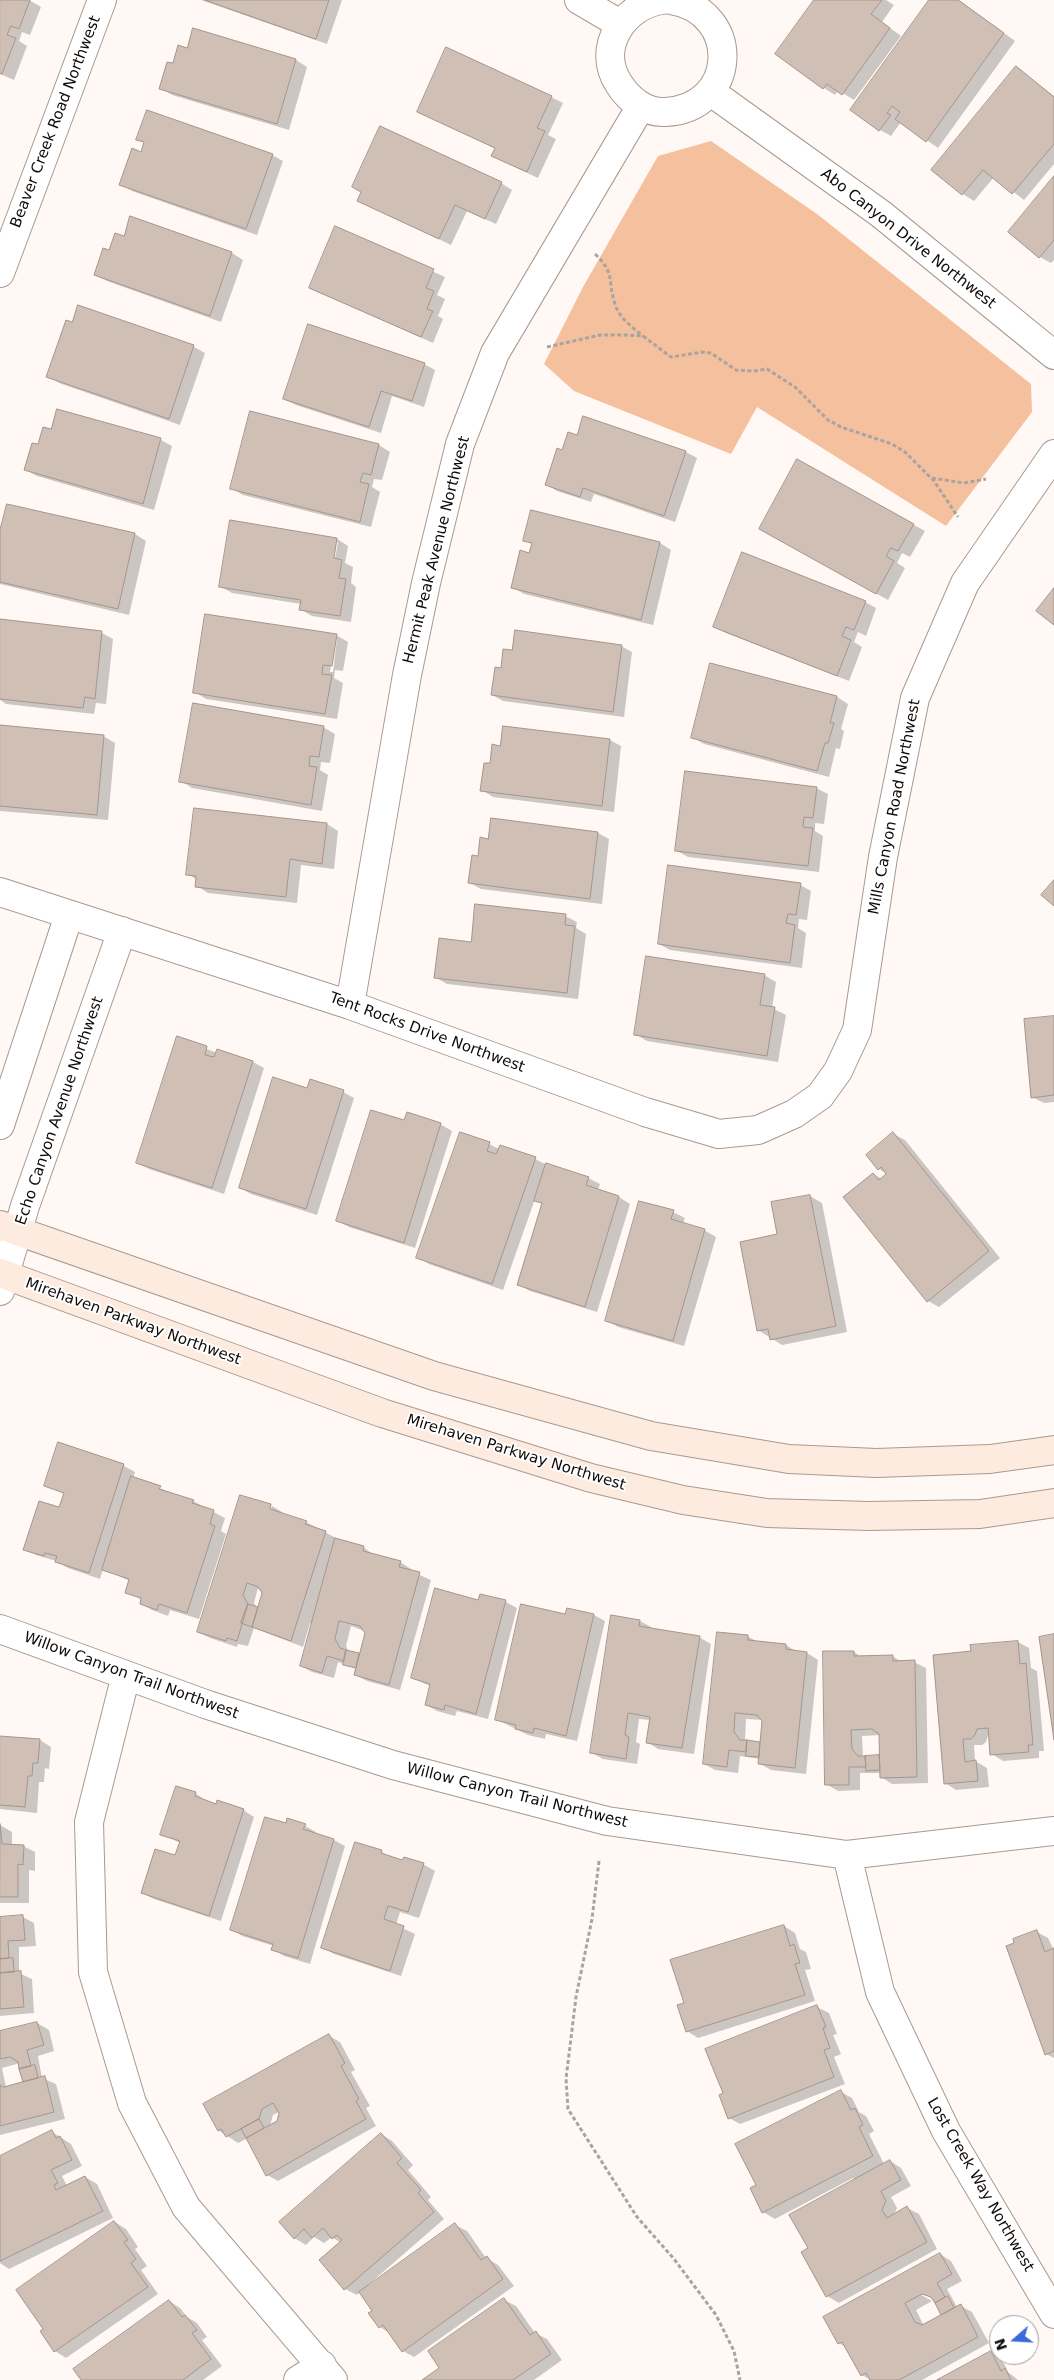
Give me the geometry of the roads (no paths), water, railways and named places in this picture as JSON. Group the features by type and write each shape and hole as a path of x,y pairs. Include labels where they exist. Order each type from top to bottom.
{"street":[{"name":"Beaver Creek Road Northwest","path":"0,273 102,0"},
{"path":"579,0 620,24"},
{"path":"662,0 648,2 633,10 620,24 612,41 610,60 615,79 626,95 641,106 659,112 678,111 696,105 711,92 720,76 723,58 721,40 704,5 671,0"},
{"name":"Abo Canyon Drive Northwest","path":"711,92 881,214 1054,355"},
{"name":"Hermit Peak Avenue Northwest","path":"350,1005 407,675 426,582 460,444 495,353 641,106"},
{"name":"Mills Canyon Road Northwest","path":"838,1071 857,1030 883,857 915,698 965,583 1054,454"},
{"name":"Tent Rocks Drive Northwest","path":"0,892 350,1005 645,1112 719,1134 758,1130 794,1114 820,1096 838,1071"},
{"path":"0,1125 68,915"},
{"name":"Echo Canyon Avenue Northwest","path":"2,1280 10,1228 25,1206 122,931"},
{"path":"10,1228 434,1376 651,1436 789,1459 876,1463 990,1459 1054,1450"},
{"name":"Mirehaven Parkway Northwest","path":"2,1280 382,1413 591,1478 683,1500 767,1513 869,1516 980,1514 1054,1503"},
{"name":"Willow Canyon Trail Northwest","path":"0,1629 205,1704 393,1765 608,1821 847,1855 1054,1831"},
{"path":"126,1675 90,1822 93,1972 132,2104 186,2207 327,2373 298,2380"},
{"name":"Lost Creek Way Northwest","path":"847,1855 880,1992 946,2131 1054,2314"}]}
